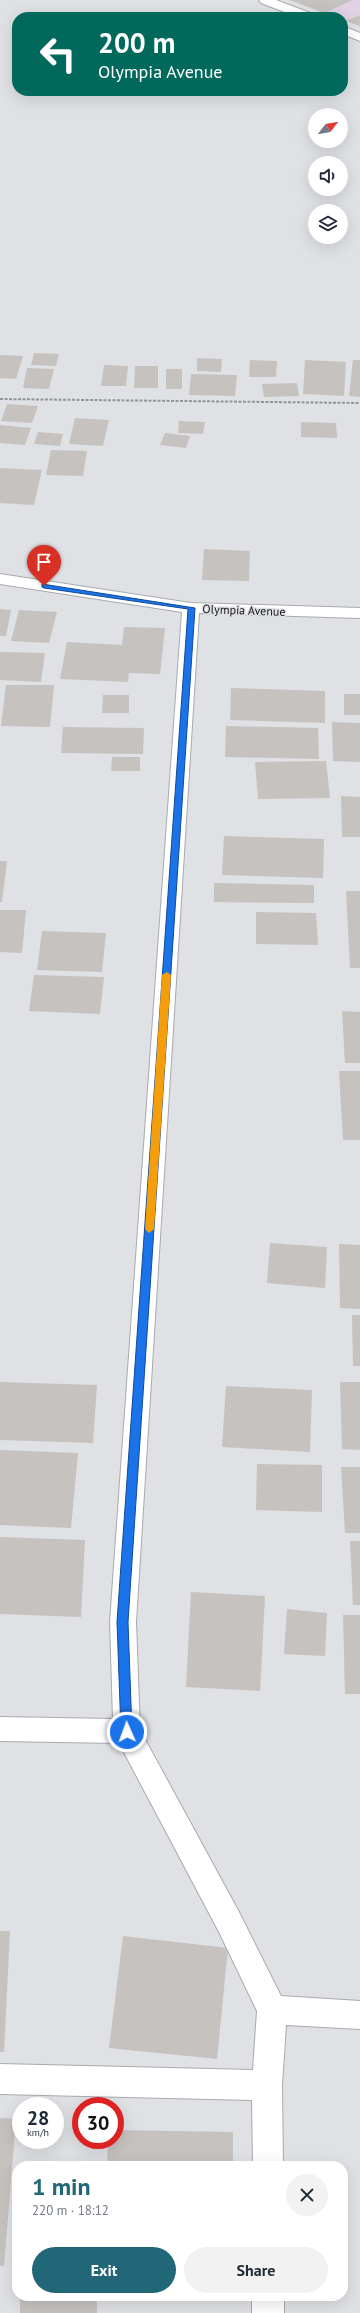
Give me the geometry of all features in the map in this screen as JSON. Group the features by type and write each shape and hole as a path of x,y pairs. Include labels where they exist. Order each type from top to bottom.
{"street":[{"path":"265,0 296,12"},
{"path":"348,32 360,37"},
{"name":"Olympia Avenue","path":"0,579 191,608 360,613"},
{"path":"191,608 123,1622 127,1732 229,1922 272,2010 267,2085 268,2161"},
{"path":"0,1729 127,1732"},
{"path":"272,2010 360,2015"},
{"path":"0,2079 267,2085"},
{"path":"268,2301 268,2313"}],"path":[{"path":"0,400 360,403"}],"shaded area":[{"path":"289,0 360,0 360,26 348,22 348,12 321,12"}],"building":[{"path":"290,0 353,0 326,12 321,12"},
{"path":"360,15 360,26 348,22 348,20"},
{"path":"34,353 59,354 56,366 31,365"},
{"path":"0,355 23,356 16,379 0,378"},
{"path":"197,358 222,359 221,372 197,371"},
{"path":"250,360 277,361 276,377 249,377"},
{"path":"305,360 346,362 344,396 303,394"},
{"path":"353,360 360,360 360,397 349,396"},
{"path":"104,365 128,366 126,386 101,386"},
{"path":"135,366 158,366 158,388 134,388"},
{"path":"27,368 54,369 49,389 23,388"},
{"path":"166,369 182,369 182,389 166,389"},
{"path":"191,374 237,375 235,396 189,395"},
{"path":"297,383 299,396 264,397 262,384"},
{"path":"7,404 38,406 32,423 1,421"},
{"path":"75,418 109,420 103,446 69,444"},
{"path":"179,421 205,422 203,434 178,433"},
{"path":"301,422 336,423 337,438 301,437"},
{"path":"0,425 31,428 25,445 0,443"},
{"path":"38,432 63,434 60,446 34,444"},
{"path":"165,433 190,436 186,448 160,445"},
{"path":"51,450 87,451 83,476 46,475"},
{"path":"0,468 42,470 34,505 0,503"},
{"path":"204,549 250,551 249,581 202,580"},
{"path":"0,609 11,610 6,636 0,636"},
{"path":"19,610 57,612 49,643 11,641"},
{"path":"124,627 165,628 160,674 129,673 128,682 60,679 67,642 122,645"},
{"path":"0,652 45,653 41,682 0,680"},
{"path":"6,685 54,685 50,727 1,726"},
{"path":"231,688 325,691 325,723 230,720"},
{"path":"344,694 360,694 360,715 344,715"},
{"path":"103,695 129,695 129,713 102,713"},
{"path":"332,722 360,723 360,762 333,761"},
{"path":"226,726 318,728 319,759 225,757"},
{"path":"63,727 144,728 143,754 61,753"},
{"path":"112,757 140,757 140,771 111,771"},
{"path":"326,761 330,798 258,799 255,762"},
{"path":"341,796 360,797 360,837 342,837"},
{"path":"224,836 324,839 323,878 222,875"},
{"path":"0,861 7,861 2,902 0,902"},
{"path":"214,883 314,885 314,903 214,902"},
{"path":"346,891 360,891 360,968 350,968"},
{"path":"0,910 26,910 22,953 0,952"},
{"path":"256,912 316,913 318,945 256,944"},
{"path":"42,931 106,933 102,972 37,970"},
{"path":"34,975 104,977 100,1014 29,1011"},
{"path":"342,1011 360,1012 360,1063 345,1063"},
{"path":"339,1071 360,1071 360,1140 343,1140"},
{"path":"270,1243 327,1247 325,1288 267,1283"},
{"path":"339,1244 360,1245 360,1309 340,1308"},
{"path":"352,1315 360,1315 360,1366 353,1366"},
{"path":"0,1382 97,1385 93,1443 0,1440"},
{"path":"340,1382 360,1382 360,1450 342,1449"},
{"path":"226,1386 312,1390 310,1452 222,1447"},
{"path":"0,1450 78,1453 71,1528 0,1525"},
{"path":"257,1464 322,1465 322,1512 256,1510"},
{"path":"341,1467 360,1467 360,1533 345,1533"},
{"path":"0,1537 85,1540 81,1617 0,1614"},
{"path":"350,1541 360,1541 360,1605 353,1605"},
{"path":"191,1592 265,1596 260,1691 186,1687"},
{"path":"287,1609 327,1613 325,1656 284,1654"},
{"path":"343,1615 360,1615 360,1694 345,1694"},
{"path":"0,1931 10,1931 4,2052 0,2052"},
{"path":"123,1936 228,1948 217,2059 109,2048"},
{"path":"0,2118 12,2119 12,2149 14,2149 4,2266 0,2266"},
{"path":"124,2130 233,2132 233,2161 107,2161 108,2149 124,2149"},
{"path":"20,2301 97,2301 97,2313 20,2313"}],"slow traffic":[{"path":"149,1229 167,975"}],"route":[{"path":"44,586 191,608 123,1622 127,1732"}]}
